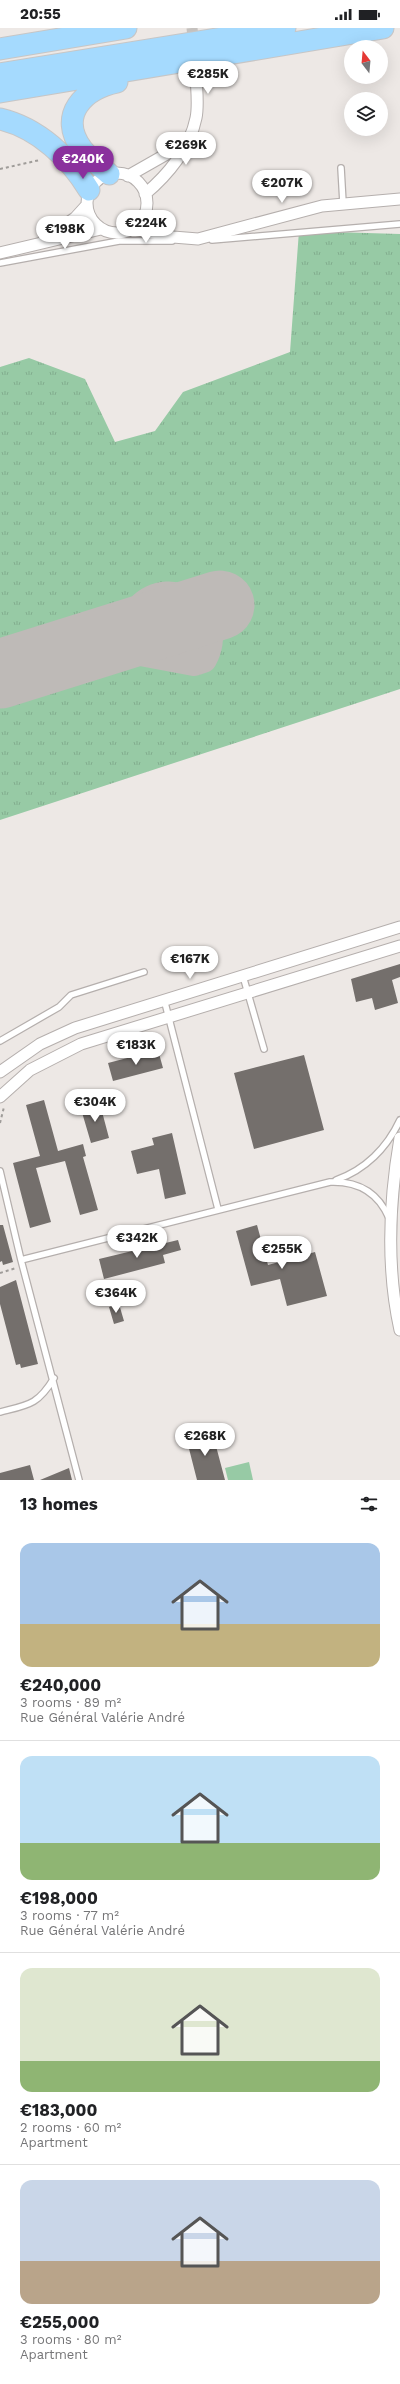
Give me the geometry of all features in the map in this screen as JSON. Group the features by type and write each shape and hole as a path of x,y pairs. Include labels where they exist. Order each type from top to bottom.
{"highway":[{"path":"0,49 126,28"},
{"path":"0,74 284,28"},
{"path":"0,92 383,28"},
{"path":"119,175 81,148 74,134 73,113 83,98 92,90 113,83 221,56"},
{"path":"0,119 30,131 58,151 79,173 87,199"}],"street":[{"path":"145,194 155,186 185,150 196,118 196,72"},
{"path":"24,247 46,239 60,230 87,199 97,180 119,175 179,148 196,118"},
{"path":"87,199 90,219 101,229 111,233 121,233 133,229 139,224 146,212 145,194 136,180 119,175"},
{"path":"133,229 198,239 257,224 297,211 343,203 400,199"},
{"path":"146,212 163,234"},
{"path":"0,253 101,229"},
{"path":"0,1072 21,1056 75,1028 164,999 400,927"},
{"path":"3,1098 30,1070 56,1055 81,1044 400,946"},
{"path":"400,1138 390,1221 392,1277 400,1330"}],"lane":[{"path":"340,168 343,203"},
{"path":"0,263 119,241 198,241 400,224"},
{"path":"0,1041 59,1007 71,995 144,972"},
{"path":"243,976 264,1049"},
{"path":"164,999 218,1209"},
{"path":"21,1260 218,1209 330,1182 354,1173 366,1164 388,1142 400,1120"},
{"path":"0,1171 21,1260 54,1378 79,1480"},
{"path":"330,1182 357,1184 368,1191 383,1206 390,1221"},
{"path":"0,1412 34,1402 41,1398 54,1378"}],"path":[{"path":"0,169 40,160"},
{"path":"0,1123 3,1098"},
{"path":"0,1273 23,1267"}],"green space":[{"path":"299,231 400,234 400,689 0,820 0,367 29,358 85,379 115,442 155,431 183,392 290,352"},
{"path":"249,1462 253,1480 228,1480 225,1468"}],"building":[{"path":"400,964 400,977 392,980 398,1003 375,1010 372,998 356,1002 351,979"},
{"path":"158,1050 163,1068 113,1081 108,1063"},
{"path":"304,1055 324,1130 254,1149 234,1073"},
{"path":"44,1100 58,1151 83,1144 86,1156 83,1157 98,1210 80,1215 65,1161 36,1168 51,1222 30,1228 13,1163 40,1156 26,1105"},
{"path":"100,1104 109,1138 91,1143 81,1109"},
{"path":"172,1133 186,1194 165,1199 159,1169 137,1174 131,1151 154,1145 152,1138"},
{"path":"0,1225 3,1225 13,1262 3,1265 2,1261 0,1262"},
{"path":"257,1225 268,1265 315,1252 327,1296 287,1306 280,1279 251,1286 236,1231"},
{"path":"178,1240 181,1250 163,1255 165,1263 104,1279 99,1259"},
{"path":"16,1280 38,1364 21,1368 20,1364 16,1365 0,1304 0,1287"},
{"path":"119,1304 124,1321 114,1324 109,1307"},
{"path":"212,1431 225,1480 197,1480 186,1437"},
{"path":"30,1465 34,1480 0,1480 0,1473"},
{"path":"69,1468 72,1480 40,1480"}],"taxiway":[{"path":"98,644 194,662 203,659 209,643 208,628 202,614 193,604 181,597 167,595 152,599 139,609 133,618 128,634"}],"runway":[{"path":"0,674 220,605"}],"tunnel":[{"path":"192,28 194,47"}]}
